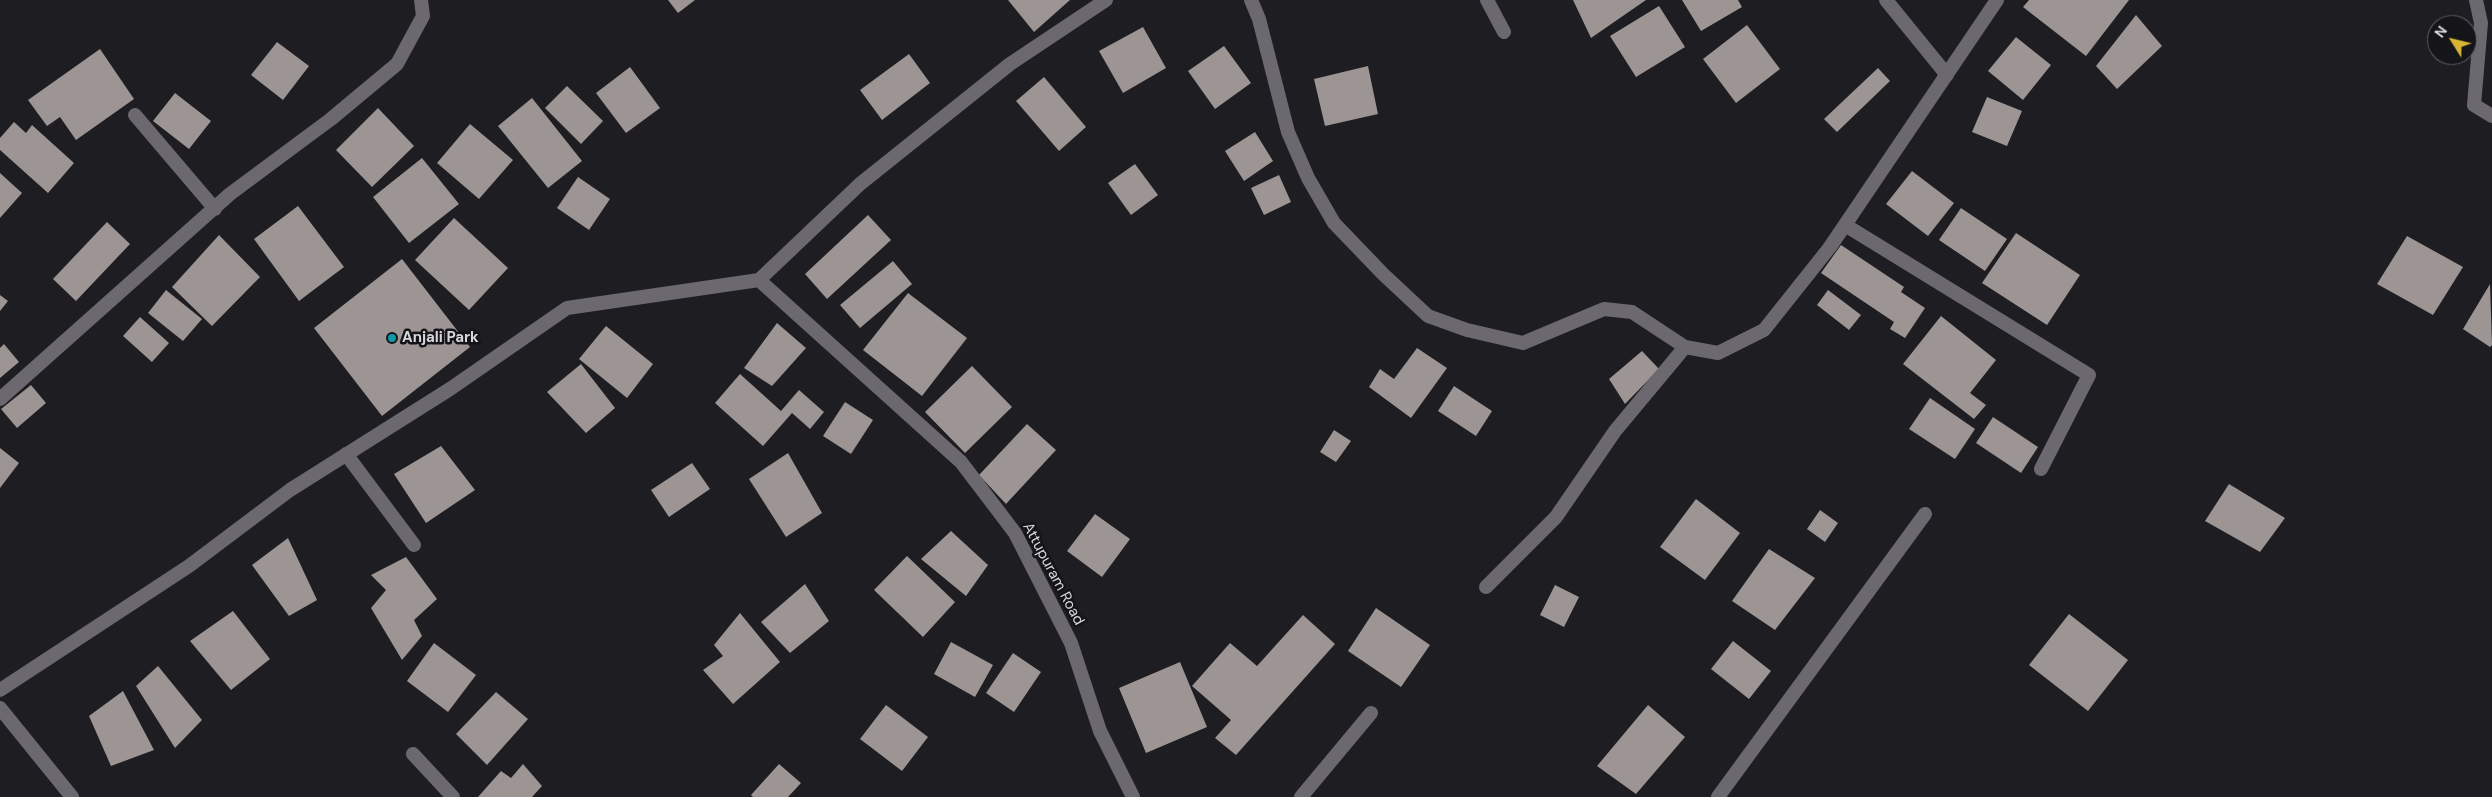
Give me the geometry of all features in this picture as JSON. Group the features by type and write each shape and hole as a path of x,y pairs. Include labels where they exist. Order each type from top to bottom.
{"street":[{"path":"0,398 215,209 396,64 423,16 421,0"},
{"path":"0,690 189,566 290,490 450,389 567,308 759,280 860,184 1010,64 1106,0"},
{"path":"1251,0 1259,19 1288,132 1308,178 1334,223 1383,274 1428,316 1467,330 1523,342 1604,309 1632,312 1685,347 1718,353 1764,330 1845,225 1997,0"},
{"path":"1486,0 1504,32"},
{"path":"1886,0 1947,75"},
{"path":"2476,0 2481,23 2474,105 2492,116"},
{"path":"135,115 215,209"},
{"path":"1845,225 2089,375 2041,468"},
{"name":"Attupuram Road","path":"759,280 961,462 1015,533 1071,643 1100,730 1133,797"},
{"path":"1486,587 1556,517 1615,431 1685,347"},
{"path":"346,454 414,545"},
{"path":"1718,797 1925,514"},
{"path":"0,708 72,797"},
{"path":"1301,797 1370,713"},
{"path":"413,754 453,797"}],"building":[{"path":"668,0 695,0 678,13"},
{"path":"1008,0 1070,0 1034,32"},
{"path":"1573,0 1646,0 1591,38"},
{"path":"1682,0 1738,0 1742,7 1701,31"},
{"path":"2029,0 2129,0 2086,56 2023,7"},
{"path":"1659,6 1685,47 1636,77 1610,36"},
{"path":"2136,15 2162,46 2117,89 2096,66"},
{"path":"1747,25 1780,69 1736,103 1703,59"},
{"path":"1143,27 1166,68 1123,93 1099,51"},
{"path":"2016,37 2051,65 2023,100 1988,71"},
{"path":"277,42 309,66 283,100 251,75"},
{"path":"1224,46 1251,83 1215,109 1188,71"},
{"path":"100,49 134,99 76,140 60,117 47,126 28,100"},
{"path":"909,54 930,83 882,120 860,90"},
{"path":"1368,66 1378,114 1325,126 1314,79"},
{"path":"630,67 660,108 626,133 596,93"},
{"path":"1878,68 1890,81 1837,132 1824,119"},
{"path":"1044,77 1086,127 1059,151 1016,101"},
{"path":"567,86 603,121 581,144 545,108"},
{"path":"175,93 211,121 189,149 153,121"},
{"path":"1987,97 2022,111 2007,146 1972,132"},
{"path":"532,98 582,161 548,188 498,126"},
{"path":"378,108 414,146 372,187 336,150"},
{"path":"14,122 26,133 32,125 74,163 48,193 0,150 0,138"},
{"path":"470,124 513,160 479,199 437,163"},
{"path":"1255,132 1273,161 1244,181 1225,151"},
{"path":"422,158 459,204 409,243 373,197"},
{"path":"1135,164 1158,195 1131,215 1108,183"},
{"path":"1912,171 1954,203 1928,236 1886,204"},
{"path":"0,173 22,193 0,218"},
{"path":"1279,175 1291,202 1264,215 1251,188"},
{"path":"578,177 610,199 589,230 557,208"},
{"path":"298,206 344,267 299,301 254,239"},
{"path":"1961,208 2007,239 1985,271 1939,240"},
{"path":"868,215 891,240 827,299 805,274"},
{"path":"454,218 508,268 469,310 415,260"},
{"path":"107,222 130,244 76,301 53,279"},
{"path":"2016,233 2080,275 2047,325 1982,283"},
{"path":"219,235 260,277 212,326 172,287"},
{"path":"2407,236 2463,267 2433,315 2377,284"},
{"path":"1841,245 1904,287 1901,292 1925,308 1905,338 1890,329 1894,322 1821,273"},
{"name":"Anjali Park","path":"402,259 470,347 382,416 314,328"},
{"path":"893,261 912,284 860,328 840,305"},
{"path":"2490,284 2492,345 2490,347 2463,329"},
{"path":"166,290 202,319 183,341 148,313"},
{"path":"1828,290 1861,315 1849,330 1817,305"},
{"path":"908,293 967,338 922,396 863,350"},
{"path":"0,295 8,301 0,311"},
{"path":"1941,316 1996,360 1970,393 1986,405 1974,419 1903,364"},
{"path":"140,317 169,343 152,362 123,336"},
{"path":"777,323 806,348 772,386 744,368"},
{"path":"606,326 653,364 627,398 579,359"},
{"path":"4,344 19,362 0,378 0,348"},
{"path":"1417,348 1447,368 1411,418 1369,387 1380,369 1394,379"},
{"path":"1642,351 1659,369 1625,404 1609,379"},
{"path":"581,364 615,408 586,433 547,392"},
{"path":"972,366 1012,407 965,453 925,412"},
{"path":"740,374 781,411 799,390 824,412 810,429 792,413 763,446 715,403"},
{"path":"31,385 46,403 17,428 1,409"},
{"path":"1454,386 1492,411 1476,436 1438,411"},
{"path":"1930,398 1975,429 1955,459 1909,429"},
{"path":"845,402 873,420 851,454 823,436"},
{"path":"1993,417 2038,447 2021,473 1976,443"},
{"path":"1027,424 1056,450 1006,504 979,475"},
{"path":"1334,430 1351,441 1336,462 1320,452"},
{"path":"441,446 475,490 426,523 394,474"},
{"path":"0,448 19,463 0,488"},
{"path":"788,453 822,513 786,537 749,479"},
{"path":"692,463 710,489 669,517 651,490"},
{"path":"2229,484 2285,518 2260,552 2205,521"},
{"path":"1696,499 1740,533 1705,580 1660,547"},
{"path":"1820,510 1838,523 1825,542 1807,529"},
{"path":"1095,514 1130,539 1102,577 1067,551"},
{"path":"951,531 988,565 966,596 921,559"},
{"path":"288,538 317,600 289,616 252,565"},
{"path":"1769,549 1815,578 1775,630 1732,601"},
{"path":"907,556 955,602 923,637 874,590"},
{"path":"406,557 437,599 414,620 422,636 402,660 371,608 386,590 371,575"},
{"path":"805,584 829,621 790,653 761,622"},
{"path":"1555,585 1579,597 1564,627 1540,615"},
{"path":"1376,608 1430,645 1401,687 1348,651"},
{"path":"233,611 270,659 231,690 190,641"},
{"path":"740,613 780,662 733,704 703,670 723,656 714,645"},
{"path":"2069,614 2128,660 2088,711 2029,665"},
{"path":"1303,615 1335,644 1236,755 1215,738 1231,720 1192,686 1230,643 1257,666"},
{"path":"1733,641 1771,671 1749,699 1711,669"},
{"path":"951,642 993,665 975,697 934,674"},
{"path":"434,643 476,675 448,712 407,681"},
{"path":"1013,653 1041,672 1014,712 986,693"},
{"path":"1180,662 1207,727 1146,753 1119,688"},
{"path":"158,666 202,720 175,748 136,686"},
{"path":"123,691 154,750 111,766 89,716"},
{"path":"496,692 528,719 487,765 456,734"},
{"path":"886,705 928,737 902,771 860,739"},
{"path":"1648,705 1685,737 1636,794 1597,766"},
{"path":"523,764 542,786 532,797 478,797 501,771 511,778"},
{"path":"779,764 801,783 788,797 753,797 751,795"}],"place":[{"name":"Anjali Park","path":"392,338"}]}
